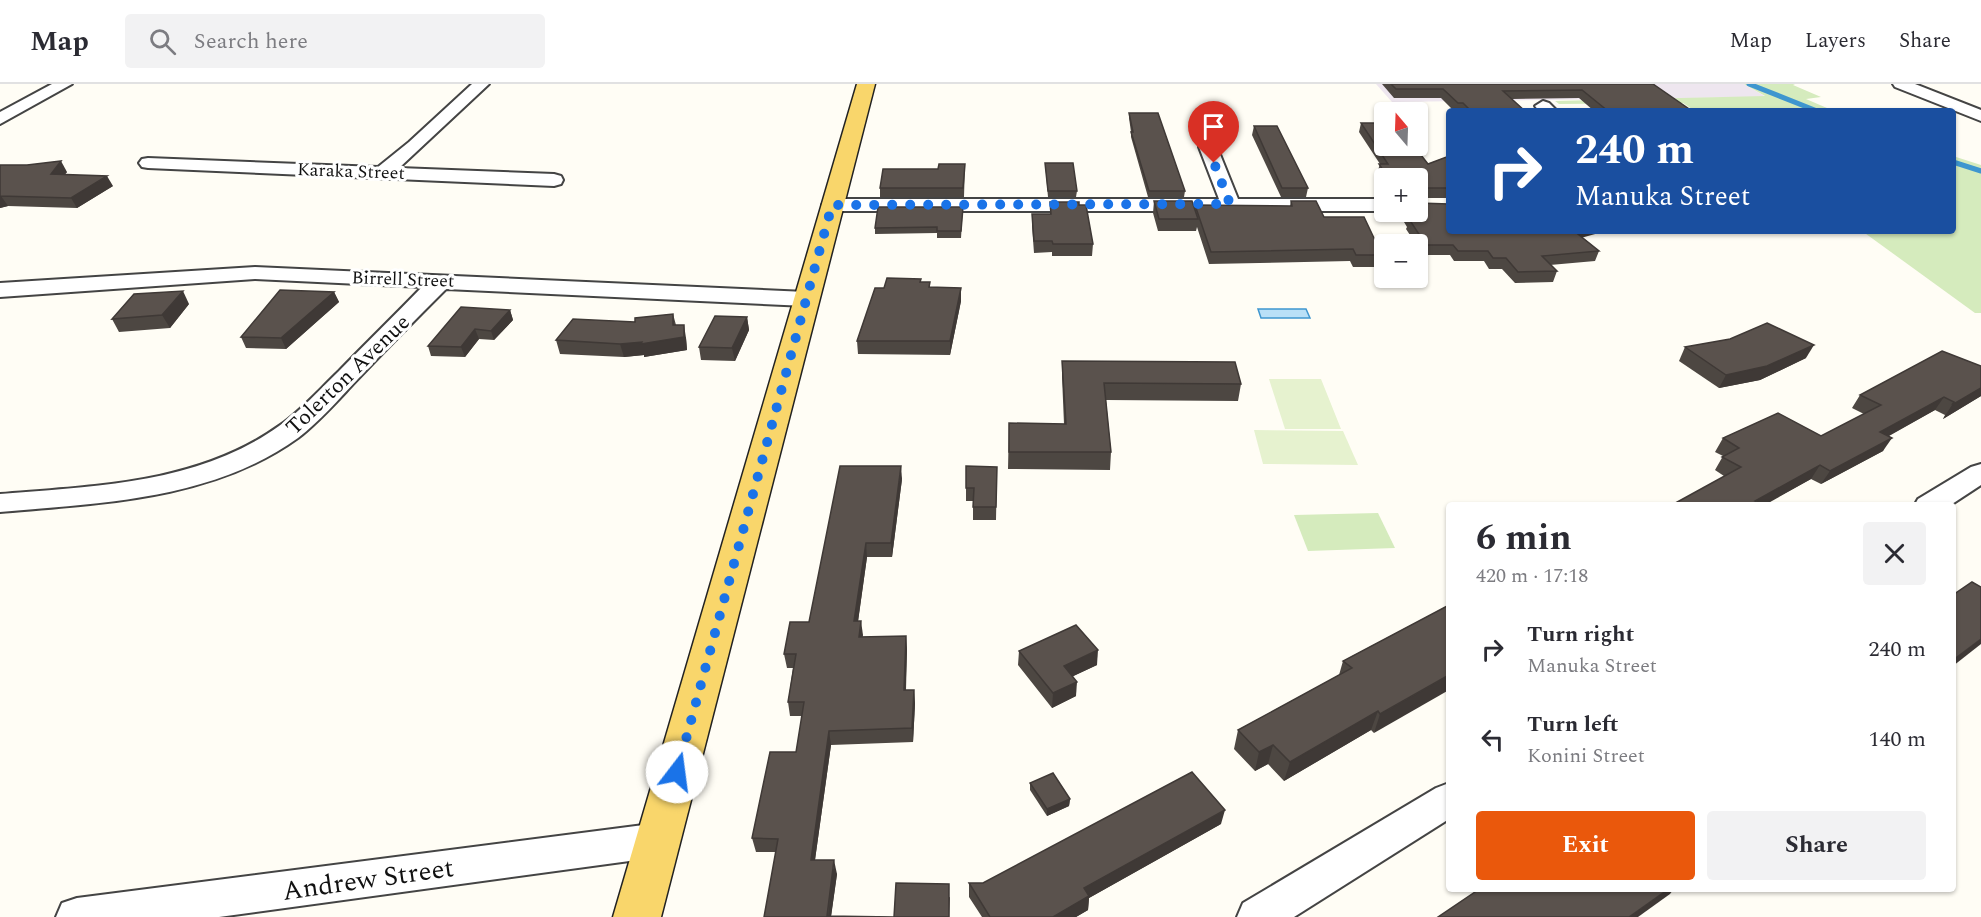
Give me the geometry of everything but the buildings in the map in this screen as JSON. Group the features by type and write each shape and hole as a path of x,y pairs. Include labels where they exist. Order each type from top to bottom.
{"main road":[{"path":"637,917 866,84"}],"street":[{"path":"0,119 64,84"},
{"path":"383,172 415,146 481,84"},
{"path":"1901,84 1981,116"},
{"path":"1208,147 1230,204"},
{"name":"Karaka Street","path":"148,163 554,180"},
{"path":"832,205 1374,205"},
{"name":"Birrell Street","path":"0,290 255,273 806,299"},
{"name":"Tolerton Avenue","path":"0,503 109,493 162,484 207,473 251,455 282,437 312,412 441,281"},
{"path":"1934,502 1981,473"},
{"path":"1258,917 1446,801"},
{"name":"Andrew Street","path":"77,917 659,840"}],"shaded area":[{"path":"1376,84 1744,84 1766,97 1392,102"}],"green space":[{"path":"1744,84 1795,84 1793,85 1821,97 1806,99 1827,108 1690,108 1683,103 1559,104 1555,101 1765,96"},
{"path":"1956,157 1981,165 1981,313 1975,313 1866,234 1956,234"},
{"path":"1269,379 1321,379 1341,429 1285,429"},
{"path":"1254,430 1343,431 1358,465 1263,464"},
{"path":"1378,513 1395,548 1308,551 1294,515"}],"water":[{"path":"1258,309 1306,309 1310,318 1261,318"}],"waterway":[{"path":"1749,84 1809,108"},
{"path":"1956,163 1981,171"}],"route":[{"path":"677,772 832,205 1230,204 1214,163"}]}
